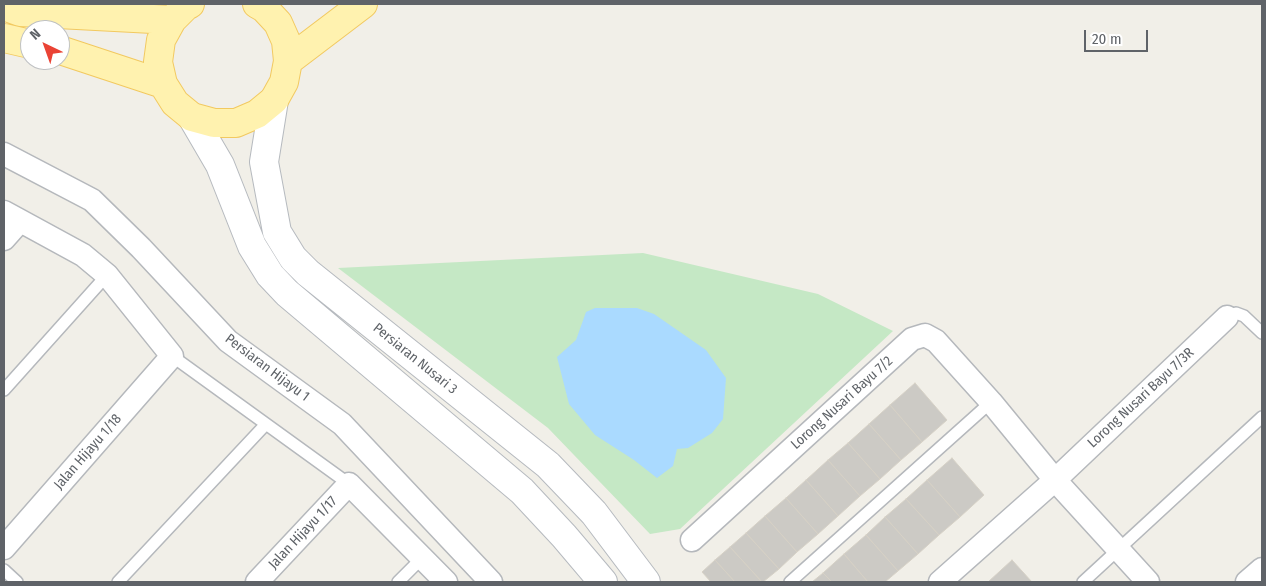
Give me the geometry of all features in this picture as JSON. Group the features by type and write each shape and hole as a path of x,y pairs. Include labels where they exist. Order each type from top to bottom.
{"main road":[{"path":"192,117 214,123 236,123 257,114 274,100 284,82 288,62 286,41 278,22 264,8 257,4"},
{"path":"288,62 363,4"},
{"path":"4,6 20,12 181,12"},
{"path":"181,12 161,40 158,62 163,84 175,103 192,117 220,165 252,246 270,275 294,299 522,491 603,582"},
{"path":"4,38 20,42"},
{"path":"70,53 163,84"},
{"name":"Persiaran Nusari 3","path":"274,100 264,162 277,232 294,258 308,273 548,465 594,513 646,582"}],"street":[{"name":"Persiaran Hijayu 1","path":"4,154 92,200 141,248 228,341 342,424 491,582"},
{"path":"4,239 12,217 83,255 107,275 172,356"},
{"name":"Lorong Nusari Bayu 7/3R","path":"940,582 1055,480 1227,317"},
{"name":"Lorong Nusari Bayu 7/2","path":"692,540 912,339 924,335 936,341 991,402 1055,480 1148,582"},
{"name":"Jalan Hijayu 1/18","path":"4,548 172,356"},
{"path":"349,484 446,582"},
{"name":"Jalan Hijayu 1/17","path":"257,582 349,484"},
{"path":"1247,582 1262,569"}],"lane":[{"path":"4,390 107,275"},
{"path":"1227,317 1236,314 1244,316 1262,333"},
{"path":"172,356 349,484"},
{"path":"790,582 991,402"},
{"path":"1083,582 1262,417"},
{"path":"118,582 266,424"},
{"path":"398,582 422,558"},
{"path":"4,570 17,582"}],"green space":[{"path":"643,253 818,294 893,331 680,529 650,534 548,428 338,268"}],"water":[{"path":"595,308 637,308 654,314 706,350 726,378 723,419 712,433 688,448 677,449 673,466 657,478 634,460 595,435 569,404 557,357 576,340 586,312"}],"building":[{"path":"915,383 947,420 922,442 890,405"},
{"path":"890,405 922,442 901,460 869,424"},
{"path":"869,424 901,460 880,479 848,443"},
{"path":"848,443 880,479 860,496 828,460"},
{"path":"952,458 984,495 960,517 927,480"},
{"path":"828,460 860,496 838,516 806,480"},
{"path":"806,480 838,516 818,534 786,498"},
{"path":"927,480 960,517 939,535 906,499"},
{"path":"786,498 818,534 797,552 765,516"},
{"path":"906,499 939,535 918,554 885,517"},
{"path":"765,516 797,552 779,569 746,533"},
{"path":"885,517 918,554 898,571 866,535"},
{"path":"746,533 779,569 763,582 730,547"},
{"path":"866,535 898,571 885,582 868,582 844,554"},
{"path":"730,547 762,582 735,582 715,560"},
{"path":"844,554 868,582 832,582 823,573"},
{"path":"715,560 735,582 711,582 702,572"},
{"path":"1012,560 1032,582 988,582"},
{"path":"823,573 832,582 812,582"}]}
